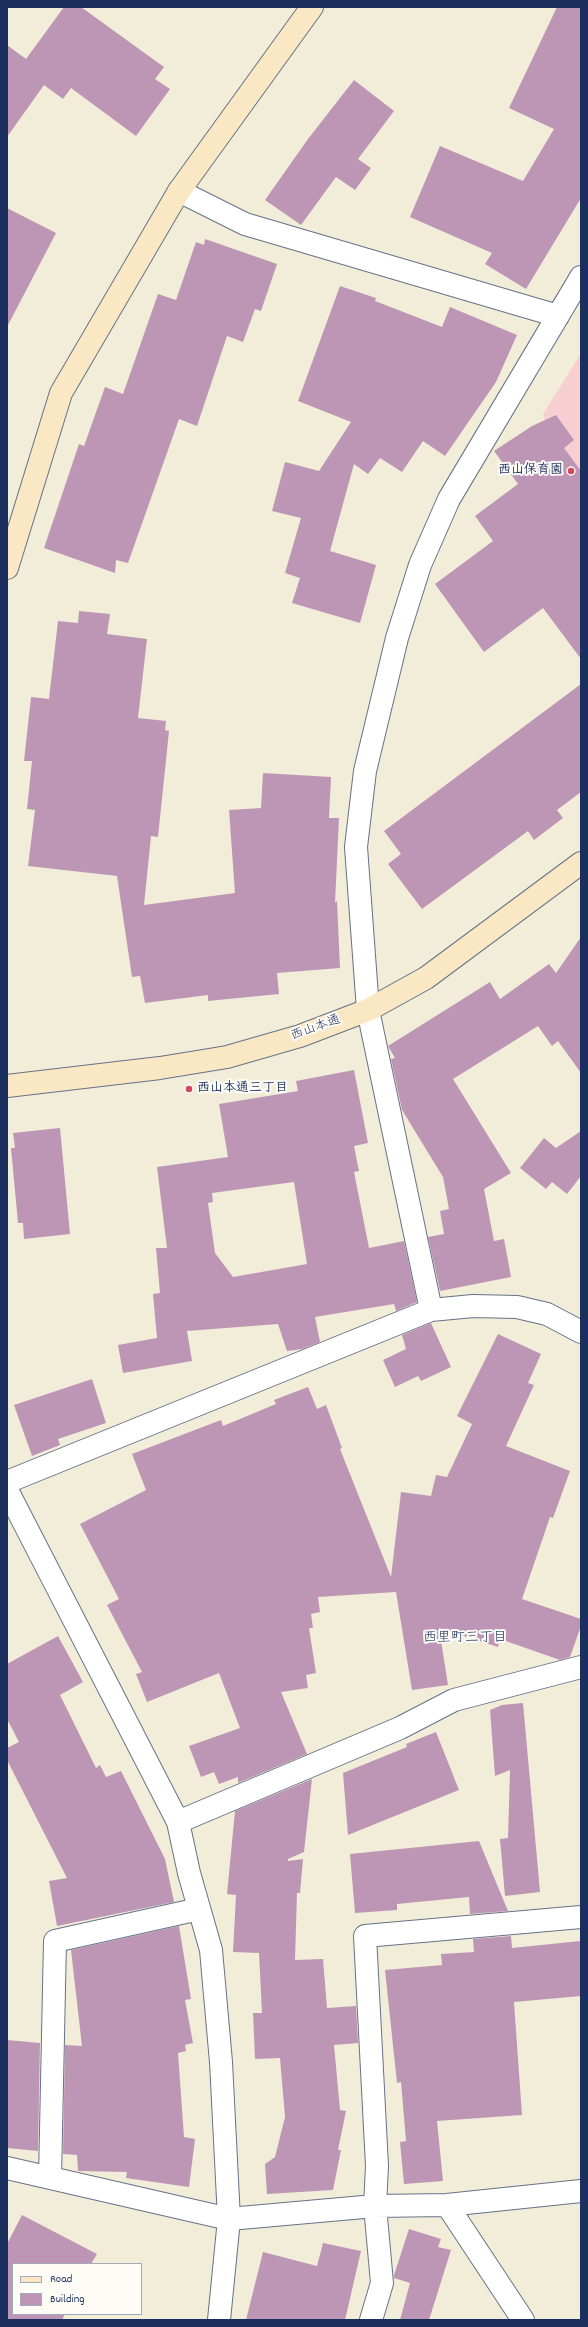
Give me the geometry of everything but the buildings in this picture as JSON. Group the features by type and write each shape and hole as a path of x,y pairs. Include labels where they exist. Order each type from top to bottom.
{"street":[{"path":"7,568 61,393 179,191 312,7"},
{"path":"179,191 245,224 558,316"},
{"path":"431,1310 368,1010 356,847 365,771 397,638 420,565 449,499 581,278"},
{"name":"西山本通","path":"7,1086 160,1068 227,1057 300,1036 368,1010 426,978 581,863"},
{"path":"7,1482 431,1310 472,1306 517,1307 547,1314 581,1332"},
{"path":"7,1490 178,1822 198,1909 211,1950 221,2062 229,2219 219,2320"},
{"path":"178,1822 400,1728 454,1700 581,1667"},
{"path":"50,2178 55,1941 198,1909"},
{"path":"371,2320 382,2283 374,2206 377,2166 365,1936 581,1917"},
{"path":"7,2168 229,2219 374,2206 447,2205 581,2191"},
{"path":"447,2205 523,2320"}],"shaded area":[{"name":"西山保育園","path":"581,355 581,527 543,414"}],"place":[{"name":"西山保育園","path":"571,471"},
{"name":"西山本通三丁目","path":"189,1089"}],"district":[{"name":"西里町三丁目","path":"465,1639"}]}
